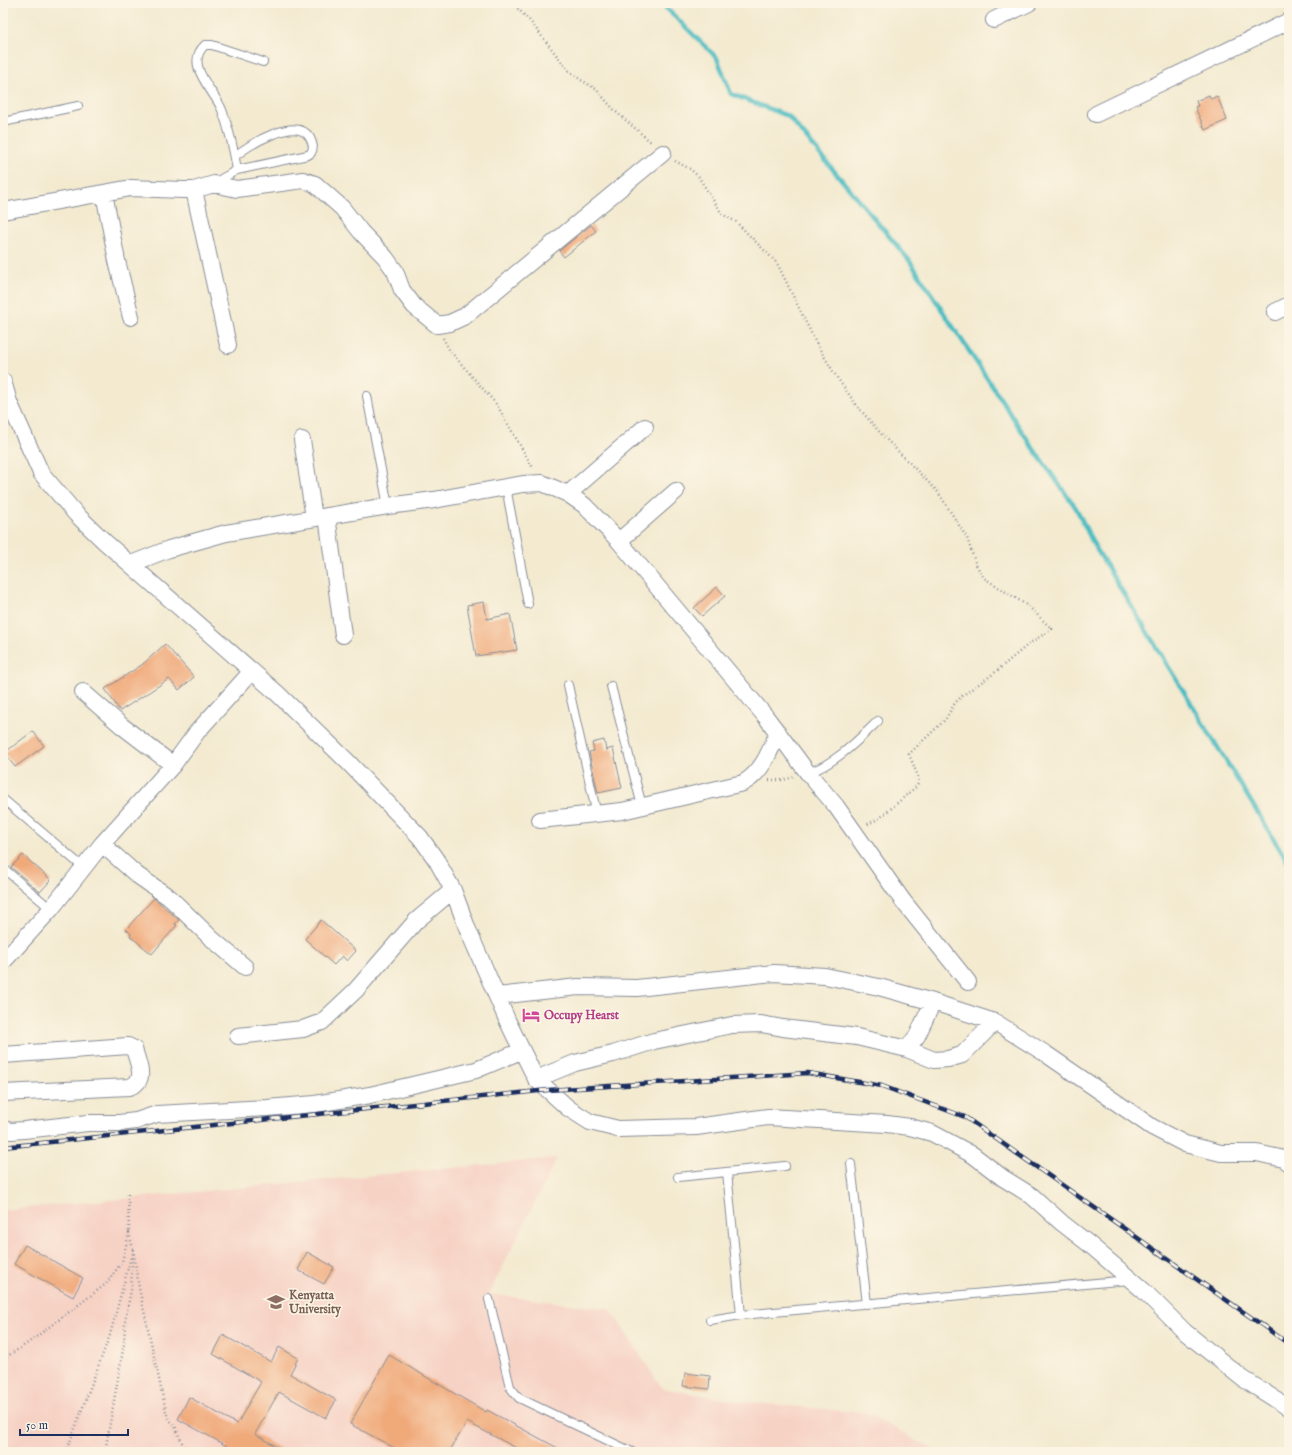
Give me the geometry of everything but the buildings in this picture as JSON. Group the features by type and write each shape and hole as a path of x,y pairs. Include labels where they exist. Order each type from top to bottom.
{"street":[{"path":"994,20 1029,3"},
{"path":"1096,114 1289,21"},
{"path":"3,211 132,188 194,190 214,184 237,189 262,187 303,180 315,184 342,208 361,232 385,256 395,271 402,290 414,306 437,325 450,323 465,316 663,153"},
{"path":"194,190 228,345"},
{"path":"104,193 117,261 131,317"},
{"path":"3,382 9,402 42,472 76,514 283,699 348,762 420,838 437,861 453,890 468,930 521,1051 536,1079 568,1108 590,1122 618,1129 696,1127 768,1117 887,1124 910,1127 932,1133 973,1155 1003,1178 1032,1196 1144,1291 1185,1332 1242,1378 1289,1408"},
{"path":"568,494 645,427"},
{"path":"302,440 320,517 343,635"},
{"path":"131,564 199,539 320,517 434,500 523,484 542,483 568,494 584,505 619,541 778,732 854,831 903,901 968,982"},
{"path":"619,541 676,491"},
{"path":"3,962 51,909 102,844 173,765 197,732 252,671"},
{"path":"83,692 122,726 173,765"},
{"path":"540,820 597,815 743,783 752,778 766,759 778,732"},
{"path":"102,844 142,878 170,898 210,938 245,968"},
{"path":"238,1036 303,1028 322,1022 356,990 416,921 453,890"},
{"path":"497,996 578,987 637,988 774,973 825,976 879,987 933,1002 995,1022 1046,1054 1152,1127 1185,1144 1221,1153 1257,1153 1284,1159 1289,1163"},
{"path":"907,1049 917,1036 933,1002"},
{"path":"536,1079 575,1063 613,1054 654,1041 732,1025 761,1024 872,1039 907,1049 934,1060 962,1056 995,1022"},
{"path":"3,1055 128,1046 134,1049 141,1075 140,1081 137,1085 129,1087 3,1093"},
{"path":"3,1129 18,1131 88,1122 119,1124 136,1121 157,1114 266,1108 322,1103 370,1095 476,1070 521,1051"}],"lane":[{"path":"237,170 235,156 221,109 202,77 197,62 197,55 205,45 212,45 263,62"},
{"path":"3,122 78,106"},
{"path":"214,184 237,170 281,162 308,155 311,153 313,145 309,136 304,132 292,130 265,136 250,144 235,156"},
{"path":"366,396 388,506"},
{"path":"506,487 528,604"},
{"path":"568,685 597,815"},
{"path":"611,686 642,806"},
{"path":"808,773 821,769 837,758 878,721"},
{"path":"3,798 84,868"},
{"path":"3,868 51,909"},
{"path":"852,1164 867,1304"},
{"path":"678,1177 785,1166"},
{"path":"727,1172 741,1315"},
{"path":"710,1320 741,1315 1130,1280"},
{"path":"489,1299 510,1387 519,1398 632,1452"}],"path":[{"path":"512,3 530,21 568,70 596,89 615,111 663,153 690,169 698,176 722,214 736,222 776,263 816,343 836,376 856,406 938,492 967,538 976,564 984,578 1028,606 1052,628 1051,631 1030,643 955,703 945,720 908,754 919,779 917,786 880,818 854,831"},
{"path":"437,325 450,351 497,405 515,439 542,483"},
{"path":"752,778 784,780 808,773"},
{"path":"128,1194 129,1232 139,1288 166,1411 168,1418 175,1426 186,1452"},
{"path":"3,1359 28,1344 106,1284 122,1262 129,1232"},
{"path":"66,1452 110,1335 133,1248"},
{"path":"105,1452 124,1344 125,1322 131,1290 133,1248"}],"shaded area":[{"name":"Kenyatta University","path":"557,1158 489,1294 610,1309 662,1388 735,1401 867,1413 937,1452 3,1452 3,1210"}],"waterway":[{"path":"661,3 717,58 731,94 788,116 909,260 1033,448 1076,508 1094,545 1289,864"}],"railway":[{"path":"3,1147 548,1090 808,1073 882,1086 965,1117 1289,1344"}],"place":[{"name":"Occupy Hearst","path":"531,1015"},
{"name":"Kenyatta University","path":"276,1302"}]}
